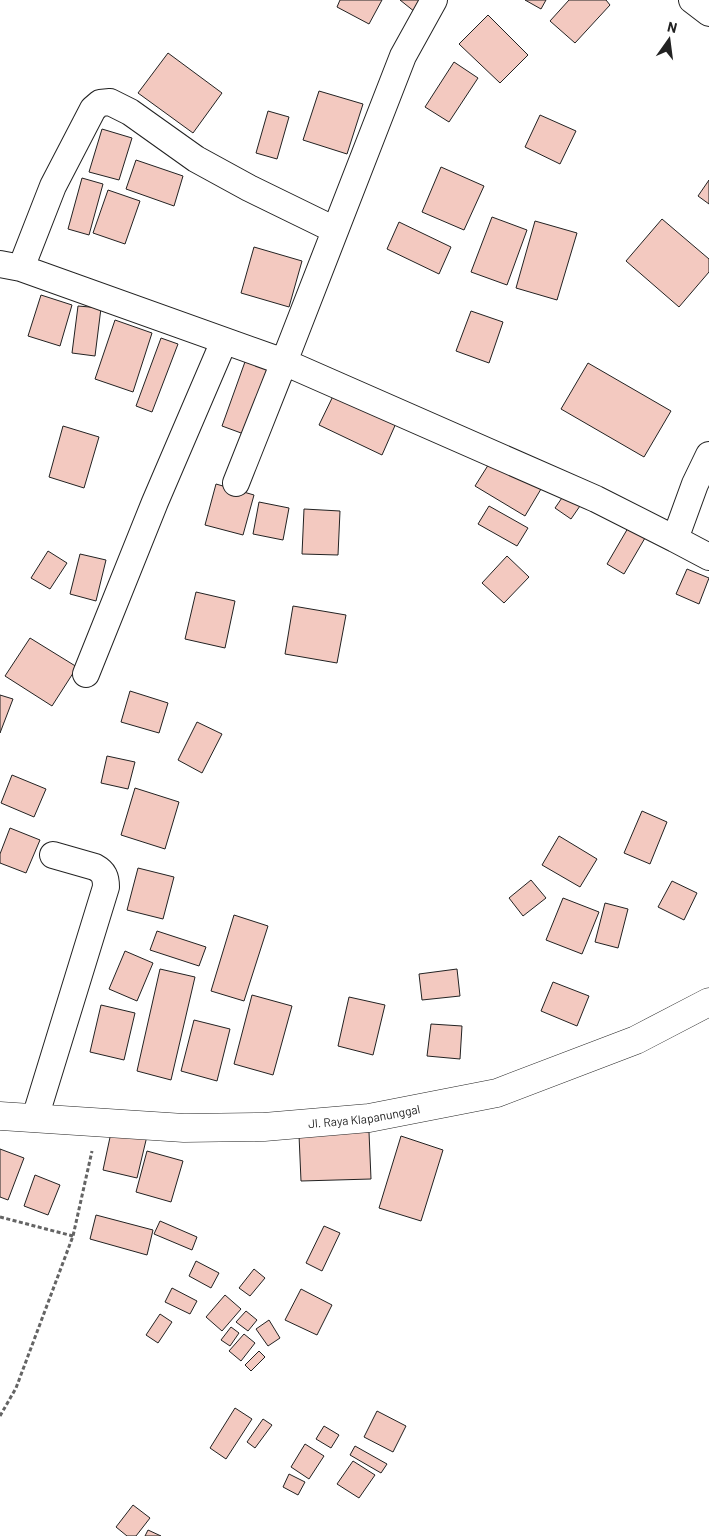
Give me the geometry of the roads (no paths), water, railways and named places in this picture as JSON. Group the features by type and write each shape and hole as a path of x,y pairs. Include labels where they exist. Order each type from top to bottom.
{"street":[{"path":"236,483 403,56 434,0"},
{"path":"692,0 709,13"},
{"path":"335,230 249,188 196,159 130,112 110,102 100,103 93,109 10,266 284,362 596,499 709,557"},
{"path":"86,674 155,502 224,341"},
{"path":"675,539 695,484 709,455"},
{"path":"35,1118 106,887 104,874 95,867 53,855"},
{"name":"Jl. Raya Klapanunggal","path":"0,1116 184,1128 264,1127 369,1118 496,1093 636,1040 709,1002"}]}
